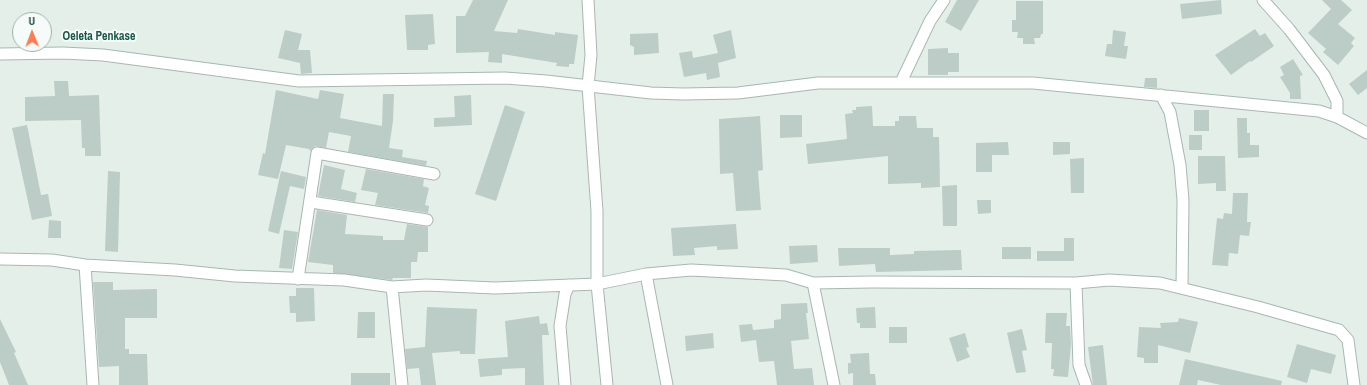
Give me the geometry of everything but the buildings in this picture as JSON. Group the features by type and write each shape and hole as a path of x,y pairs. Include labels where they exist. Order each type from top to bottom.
{"street":[{"path":"588,0 591,55 588,86 597,211 597,284 607,385"},
{"path":"901,82 930,21 944,0"},
{"path":"1263,0 1289,29 1324,75 1337,100 1337,117"},
{"path":"0,54 63,53 103,55 299,81 384,81 472,78 546,81 651,93 716,94 761,91 818,83 1033,83 1307,109 1337,117 1367,133"},
{"path":"1161,96 1170,112 1180,165 1183,200 1182,288"},
{"path":"298,279 311,202 317,153 434,174"},
{"path":"311,202 427,220"},
{"path":"0,258 52,260 86,265 175,270 235,276 344,280 392,286 426,285 495,288 597,284 646,274 691,270 753,272 786,275 813,283 1076,283 1109,280 1133,280 1160,283 1182,288 1339,330 1348,340 1354,385"},
{"path":"86,265 93,385"},
{"path":"646,274 666,385"},
{"path":"813,283 834,385"},
{"path":"1076,283 1079,364 1086,385"},
{"path":"565,385 560,326 565,294 569,285"},
{"path":"392,286 402,385"}],"district":[{"name":"Oeleta Penkase","path":"99,37"}]}
